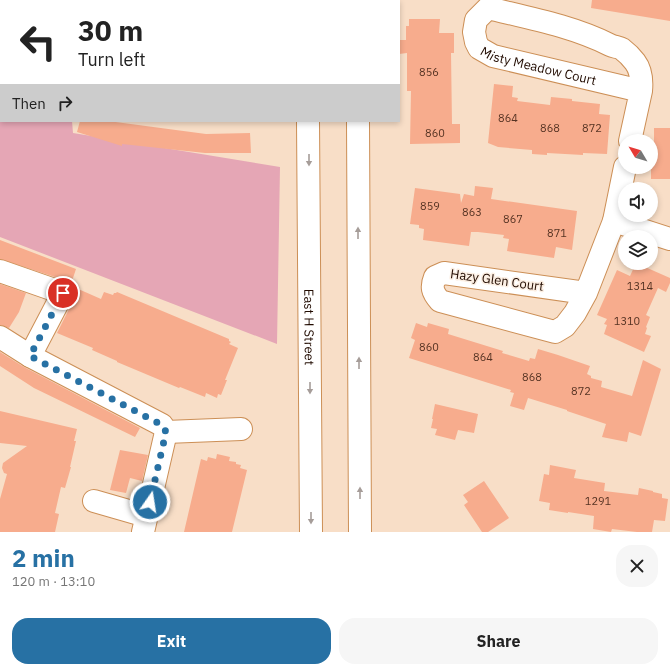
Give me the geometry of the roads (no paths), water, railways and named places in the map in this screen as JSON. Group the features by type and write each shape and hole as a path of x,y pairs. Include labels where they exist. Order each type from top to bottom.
{"street":[{"name":"Misty Meadow Court","path":"488,8 591,36 613,47 622,49 635,61 639,68 642,84 641,91 493,56 479,48 476,42 474,32 476,20 488,8"},
{"path":"632,134 641,91"},
{"name":"East H Street","path":"308,122 311,532"},
{"path":"358,122 360,532"},
{"path":"586,293 614,221 624,174"},
{"path":"614,221 670,239"},
{"path":"0,271 63,293 30,356"},
{"name":"Hazy Glen Court","path":"444,273 586,293 566,326 555,332 440,301 434,294 432,286 435,277 444,273"},
{"path":"0,337 30,356 162,425 166,432 145,524 94,501"},
{"path":"166,432 241,429"}]}
